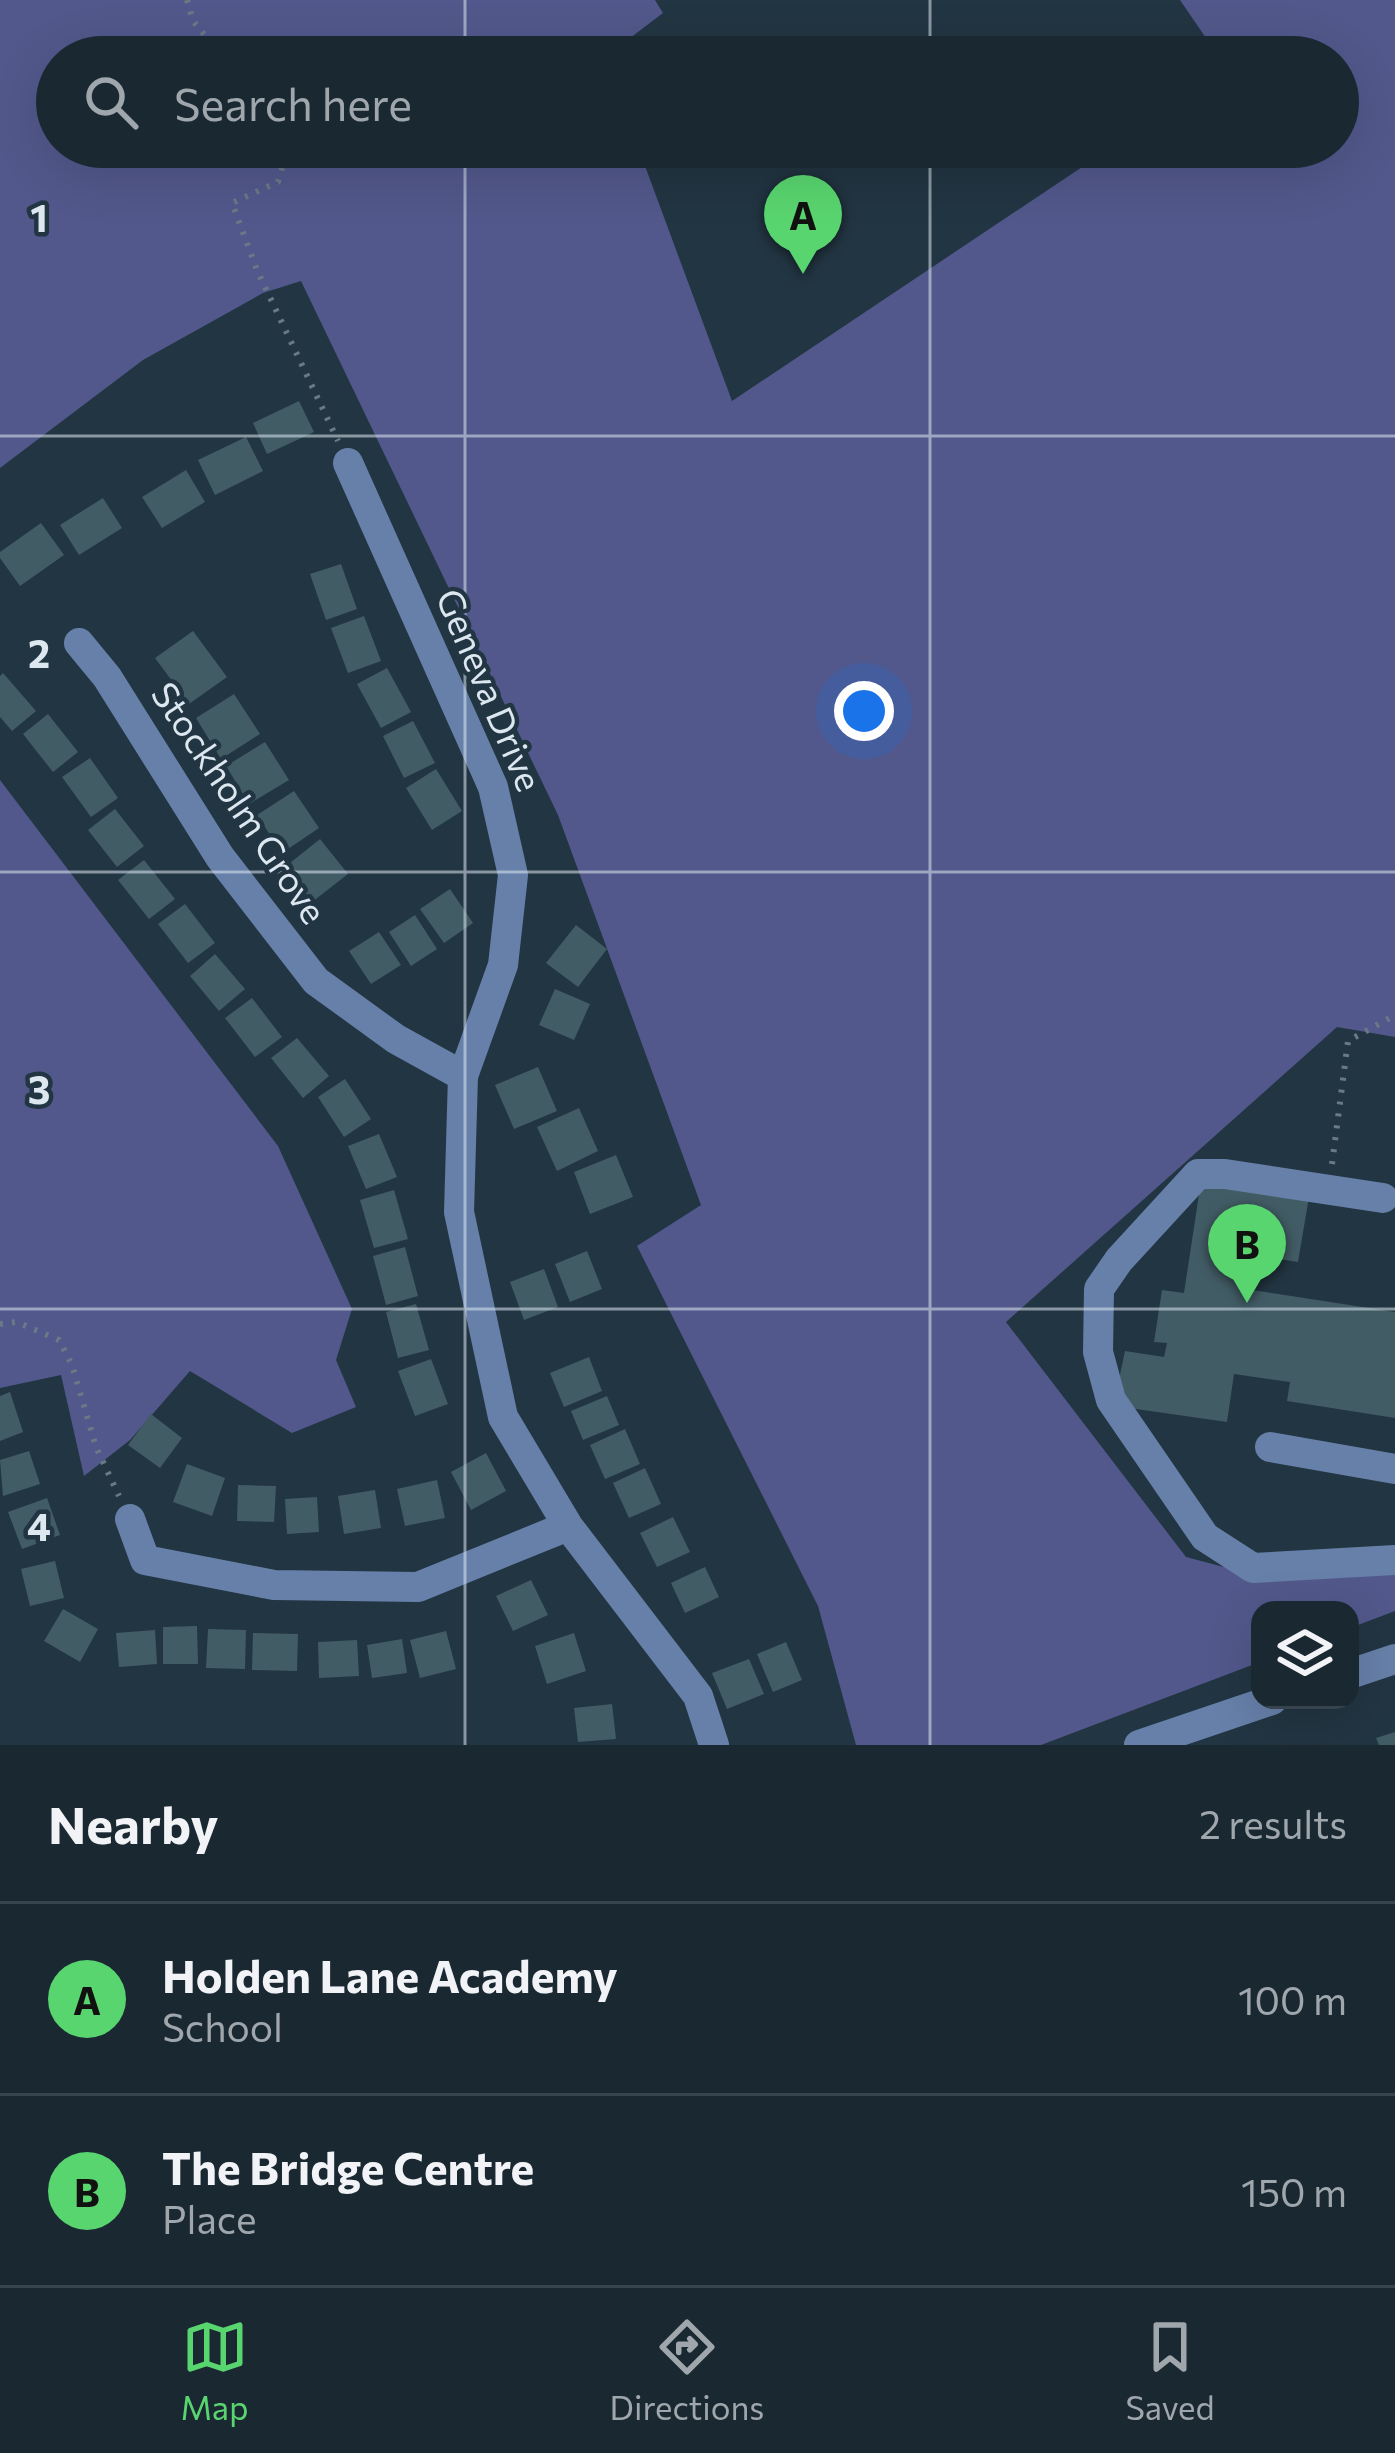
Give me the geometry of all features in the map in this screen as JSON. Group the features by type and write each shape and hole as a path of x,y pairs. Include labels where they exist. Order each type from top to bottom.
{"street":[{"name":"Geneva Drive","path":"348,463 494,787 513,875 503,965 463,1076 459,1212 503,1417 568,1526 698,1696 714,1745"},
{"name":"Stockholm Grove","path":"79,643 106,677 220,857 316,981 396,1039 463,1076"},
{"path":"1382,1198 1198,1174 1119,1260 1099,1289 1097,1352 1111,1400 1205,1538 1253,1568 1395,1560"},
{"path":"1270,1447 1395,1468"},
{"path":"130,1519 145,1560 274,1585 418,1587 568,1526"},
{"path":"1359,1671 1395,1658"},
{"path":"1139,1745 1251,1707"}],"path":[{"path":"187,0 194,21 206,36"},
{"path":"282,168 278,182 232,202 257,270 348,463"},
{"path":"1328,1191 1348,1041 1395,1015"},
{"path":"0,1324 17,1322 59,1340 72,1365 96,1447 130,1519"}],"shaded area":[{"path":"0,0 655,0 663,13 633,36 36,36 36,168 646,168 732,401 1081,168 1359,168 1359,36 1205,36 1180,0 1395,0 1395,1037 1337,1027 1006,1322 1186,1557 1262,1577 1395,1570 1395,1611 1359,1625 1359,1601 1251,1601 1251,1665 1041,1745 856,1745 818,1606 637,1246 701,1205 558,815 301,281 263,293 143,360 0,468"},
{"path":"0,780 278,1146 352,1309 336,1360 356,1407 292,1433 190,1371 130,1440 84,1476 61,1375 0,1388"}],"building":[{"path":"299,401 314,432 267,454 253,423"},
{"path":"246,437 263,471 215,495 198,460"},
{"path":"186,470 205,502 162,528 142,497"},
{"path":"103,498 122,528 79,555 60,525"},
{"path":"41,523 64,555 20,586 0,552"},
{"path":"341,564 357,609 326,620 310,574"},
{"path":"364,616 381,661 348,673 331,628"},
{"path":"193,631 227,677 189,704 155,658"},
{"path":"387,668 411,712 381,728 357,684"},
{"path":"3,673 36,711 12,731 0,717"},
{"path":"234,694 260,734 221,759 196,718"},
{"path":"48,714 78,752 53,772 23,734"},
{"path":"413,721 435,763 404,778 383,736"},
{"path":"265,742 289,780 249,804 226,766"},
{"path":"90,758 118,798 91,817 62,777"},
{"path":"436,769 462,811 432,830 406,788"},
{"path":"294,791 319,828 282,853 257,815"},
{"path":"115,809 144,846 117,867 88,830"},
{"path":"320,839 348,874 312,902 285,867"},
{"path":"144,860 175,899 149,919 118,880"},
{"path":"450,889 473,923 444,943 420,909"},
{"path":"185,904 215,943 188,963 158,924"},
{"path":"415,915 437,949 411,966 389,932"},
{"path":"576,925 607,949 578,987 546,963"},
{"path":"379,932 401,965 371,984 349,951"},
{"path":"215,954 245,989 219,1011 190,976"},
{"path":"555,989 590,1004 574,1040 539,1025"},
{"path":"252,998 282,1037 255,1057 225,1018"},
{"path":"297,1038 329,1076 303,1098 271,1058"},
{"path":"538,1067 557,1111 514,1129 495,1085"},
{"path":"345,1079 371,1119 344,1137 318,1097"},
{"path":"579,1108 598,1151 557,1171 537,1127"},
{"path":"379,1134 397,1177 366,1189 348,1146"},
{"path":"616,1155 633,1197 590,1214 574,1172"},
{"path":"1201,1181 1309,1197 1298,1262 1259,1256 1253,1290 1395,1312 1395,1418 1287,1401 1290,1382 1234,1374 1227,1422 1129,1408 1118,1384 1125,1351 1164,1357 1167,1343 1154,1342 1162,1290 1184,1293"},
{"path":"394,1190 408,1239 374,1248 360,1200"},
{"path":"405,1247 418,1296 386,1305 373,1256"},
{"path":"587,1251 602,1289 570,1302 555,1264"},
{"path":"544,1269 558,1307 524,1320 510,1282"},
{"path":"416,1304 429,1350 398,1358 386,1312"},
{"path":"589,1357 602,1391 564,1407 550,1373"},
{"path":"431,1359 448,1404 415,1416 398,1371"},
{"path":"10,1392 23,1432 0,1441 0,1396"},
{"path":"607,1396 619,1425 583,1440 571,1411"},
{"path":"151,1414 182,1438 160,1468 128,1445"},
{"path":"625,1429 640,1464 605,1479 590,1445"},
{"path":"29,1451 40,1484 3,1496 0,1460"},
{"path":"486,1453 506,1491 471,1510 451,1472"},
{"path":"187,1464 225,1478 212,1516 173,1502"},
{"path":"645,1468 661,1504 629,1518 613,1483"},
{"path":"437,1480 445,1518 405,1526 397,1489"},
{"path":"238,1485 276,1486 274,1522 237,1521"},
{"path":"375,1490 381,1528 344,1534 338,1496"},
{"path":"317,1497 319,1532 287,1534 285,1499"},
{"path":"47,1498 60,1535 22,1549 8,1512"},
{"path":"673,1517 690,1552 657,1567 640,1533"},
{"path":"55,1561 64,1598 30,1606 21,1569"},
{"path":"705,1567 719,1597 685,1613 671,1583"},
{"path":"531,1580 548,1615 513,1631 496,1596"},
{"path":"63,1609 98,1629 80,1662 44,1641"},
{"path":"197,1626 198,1664 163,1664 163,1627"},
{"path":"208,1629 246,1630 245,1669 206,1668"},
{"path":"155,1630 157,1664 119,1667 116,1633"},
{"path":"446,1631 456,1669 420,1678 410,1640"},
{"path":"253,1633 298,1634 297,1671 252,1670"},
{"path":"574,1633 586,1671 547,1684 535,1646"},
{"path":"402,1639 407,1673 372,1678 367,1645"},
{"path":"357,1640 359,1676 319,1678 318,1642"},
{"path":"786,1642 802,1680 773,1692 757,1654"},
{"path":"749,1659 764,1694 727,1709 712,1673"},
{"path":"612,1704 616,1739 578,1742 574,1708"},
{"path":"1395,1732 1395,1745 1379,1745 1376,1738"}],"place":[{"name":"Holden Lane Academy","path":"803,274"},
{"name":"The Bridge Centre","path":"1247,1303"}]}
